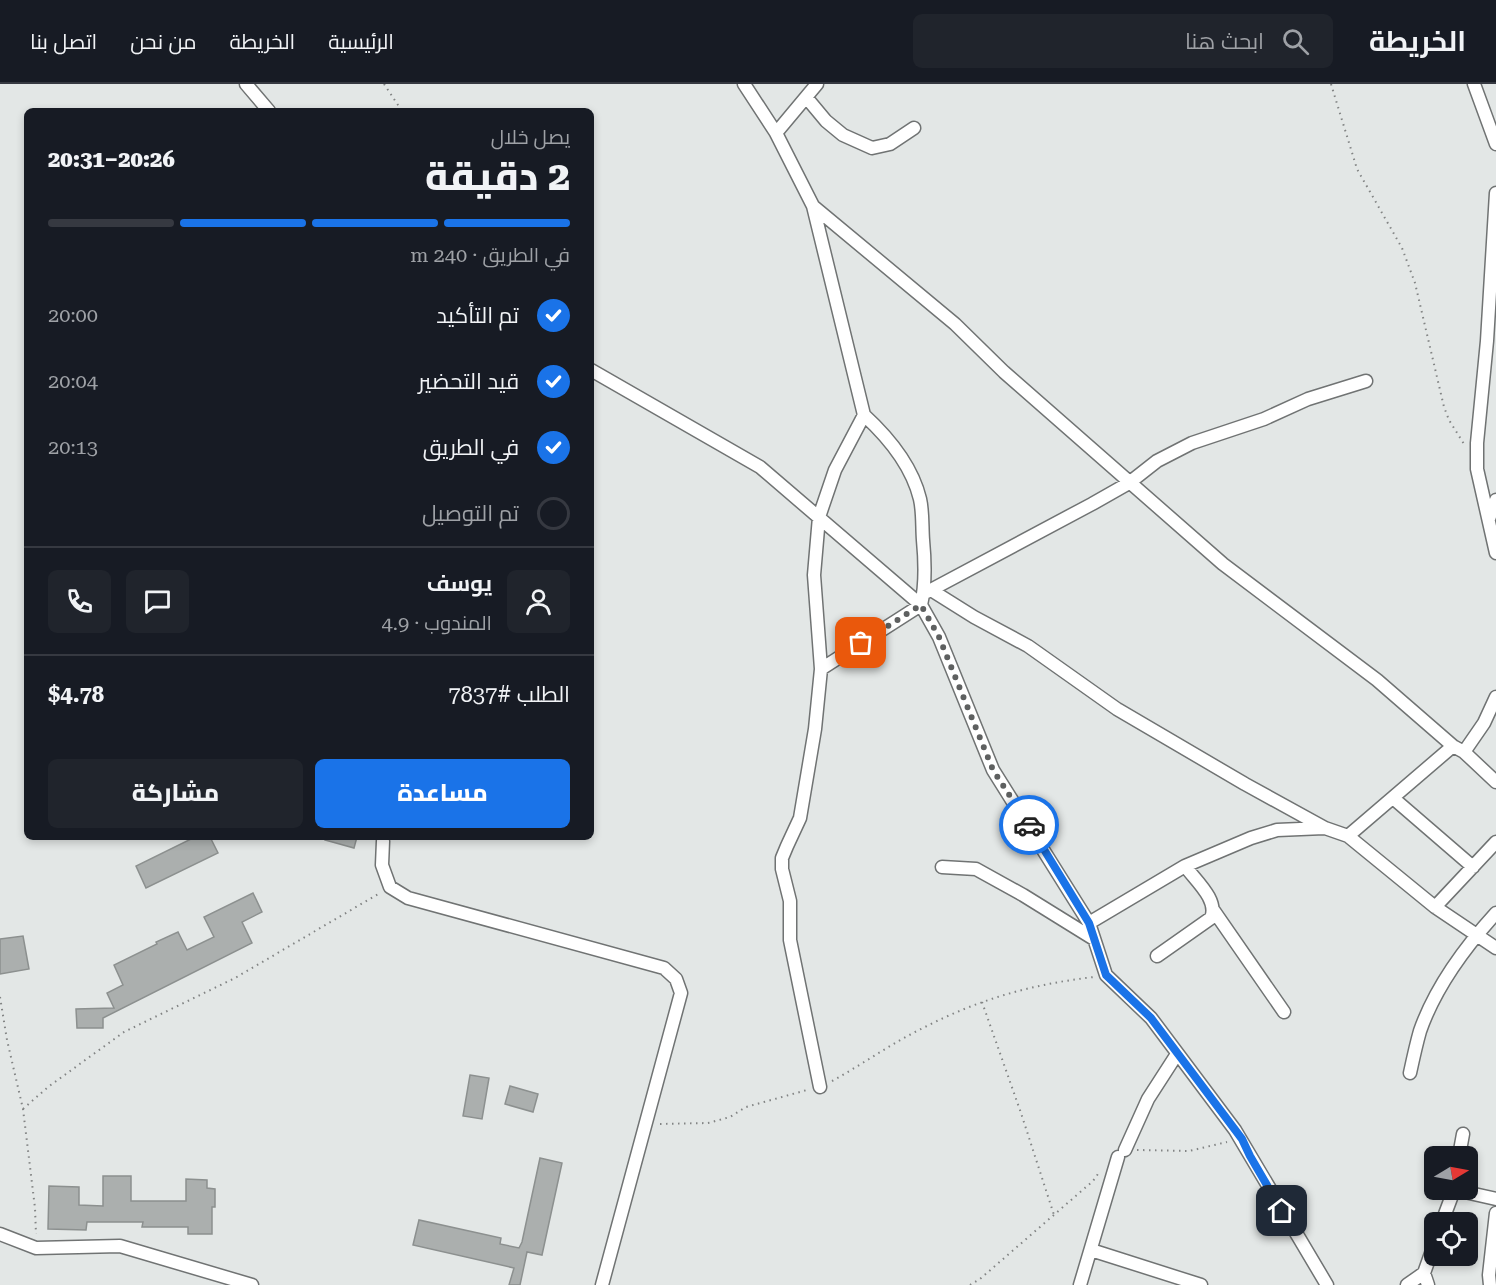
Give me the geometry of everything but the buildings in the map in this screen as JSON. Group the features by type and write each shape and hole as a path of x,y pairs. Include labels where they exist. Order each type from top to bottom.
{"street":[{"path":"246,84 266,108"},
{"path":"744,84 776,133 813,207 864,415 884,434 911,475 920,499 925,596 939,637 993,770 1089,923 1106,975 1151,1018 1235,1130 1327,1285"},
{"path":"776,133 817,84"},
{"path":"1474,84 1481,109 1496,144"},
{"path":"806,97 826,121 843,135 872,148 890,144 915,128"},
{"path":"1481,109 1496,120"},
{"path":"1496,193 1492,308 1477,443 1477,469 1496,553"},
{"path":"813,207 955,324 1004,372 1223,564 1377,680 1496,782"},
{"path":"594,372 760,467 819,517 925,596 974,616 1028,646 1117,709 1325,828 1348,836 1435,907 1496,948"},
{"path":"821,669 925,596 1129,483 1157,461 1192,443 1264,419 1308,399 1365,381"},
{"path":"820,1086 790,940 790,901 782,869 782,858 800,818 815,729 821,669 814,575 819,517 835,470 864,415"},
{"path":"1489,520 1496,500"},
{"path":"1348,836 1393,798 1458,749 1484,723 1496,700"},
{"path":"1393,798 1473,867"},
{"path":"1089,923 1185,866 1251,838 1277,830 1325,828"},
{"path":"383,841 382,865 390,887 408,898 664,969 676,979 681,993 602,1285"},
{"path":"1435,907 1496,842"},
{"path":"1185,866 1284,1012"},
{"path":"942,867 976,869 1094,939"},
{"path":"1157,956 1211,918 1214,911"},
{"path":"1410,1072 1421,1030 1440,989 1476,934 1496,913"},
{"path":"1080,1285 1121,1153 1148,1098 1177,1054"},
{"path":"1461,1146 1463,1134"},
{"path":"1478,1195 1496,1199"},
{"path":"1490,1285 1489,1275 1496,1213"},
{"path":"0,1234 36,1248 120,1246 228,1282 252,1285"},
{"path":"1091,1250 1201,1285"},
{"path":"1407,1285 1426,1279"}],"path":[{"path":"384,84 400,108"},
{"path":"1330,84 1357,169 1401,248 1415,283 1444,407 1449,420 1467,449"},
{"path":"23,1109 48,1087 124,1032 235,978 390,887"},
{"path":"646,1124 708,1123 730,1117 746,1107 820,1086 924,1027 982,1002 1051,982 1106,975"},
{"path":"0,998 23,1109 36,1208 36,1248"},
{"path":"982,1002 1054,1215"}],"way so far":[{"path":"861,643 921,605 939,637 993,770 1029,825"}],"route":[{"path":"1029,825 1089,923 1106,975 1151,1018 1170,1042 1242,1139 1282,1211"}]}
